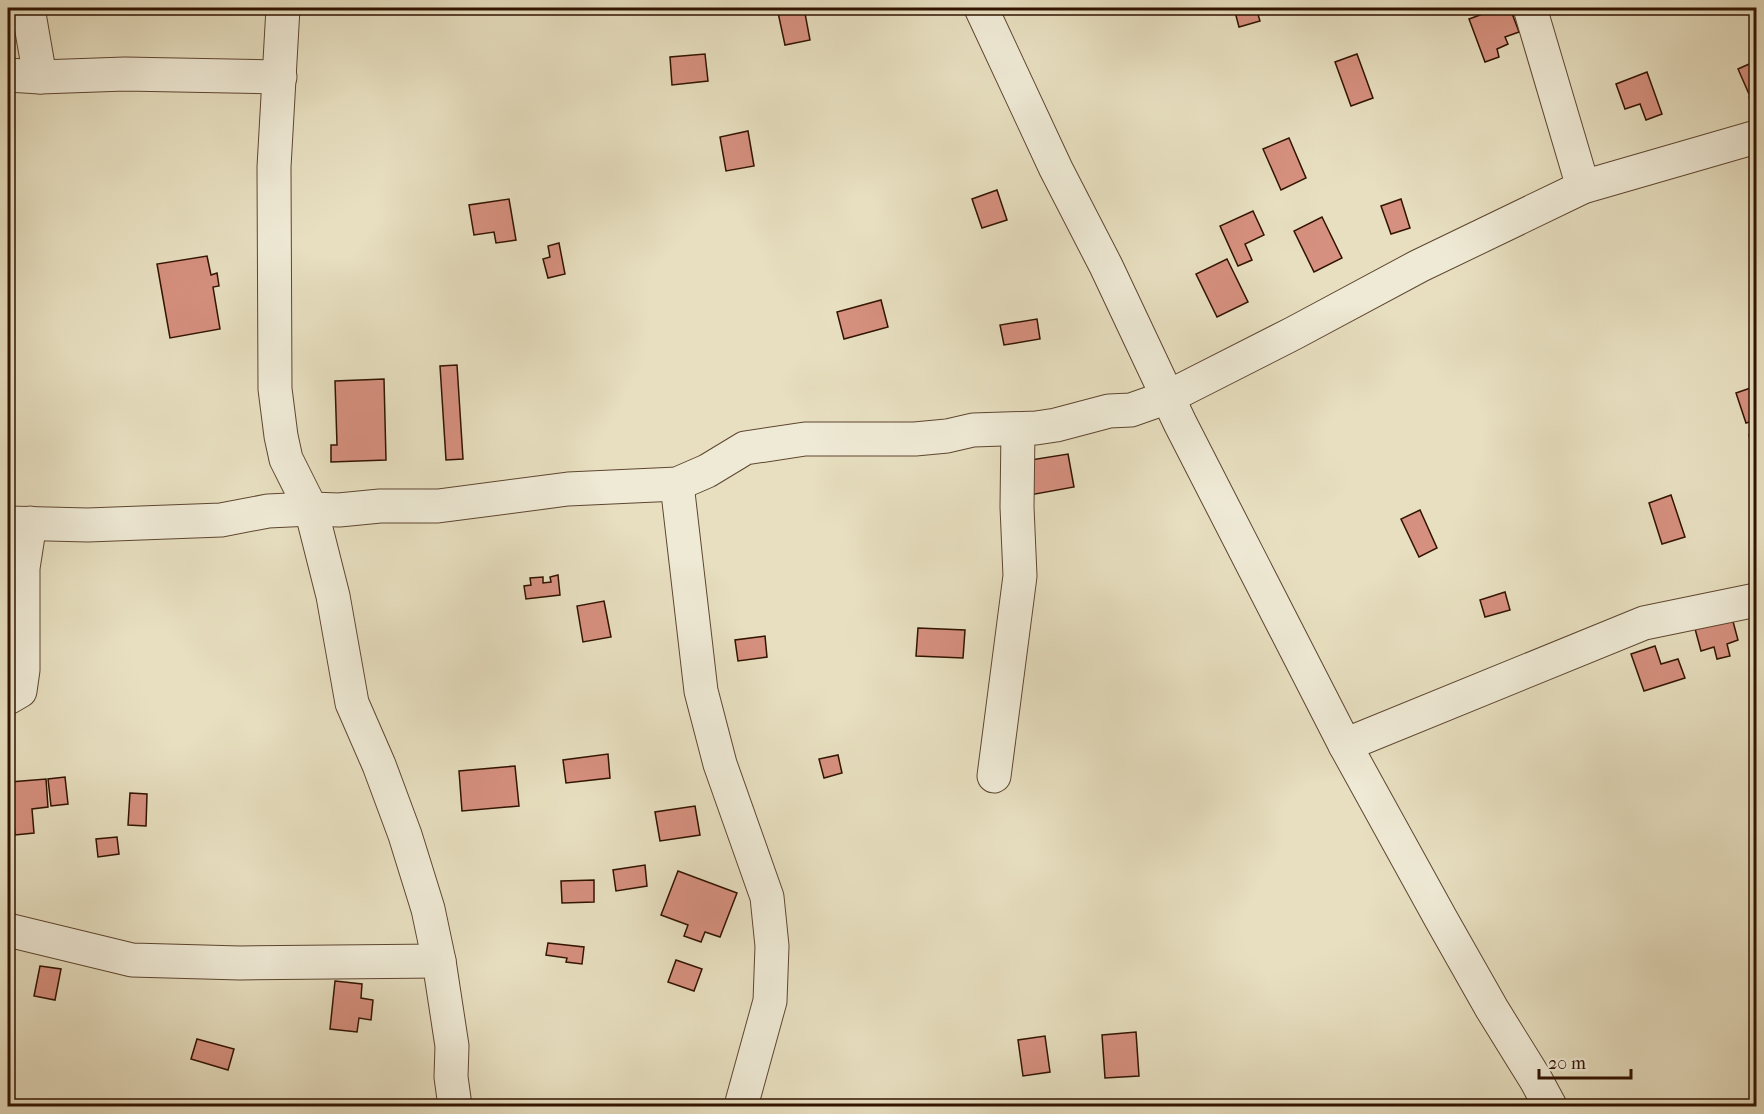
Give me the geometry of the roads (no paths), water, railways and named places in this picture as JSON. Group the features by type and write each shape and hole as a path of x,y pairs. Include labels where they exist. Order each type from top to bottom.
{"street":[{"path":"28,8 40,77"},
{"path":"283,8 274,167 275,389 280,436 286,459 311,509 333,596 352,703 379,765 405,835 428,909 439,961 452,1046 451,1077 455,1107"},
{"path":"981,8 1056,169 1106,266 1180,423 1345,745 1441,919 1550,1107"},
{"path":"1530,8 1583,187"},
{"path":"8,75 40,77 125,74 280,77"},
{"path":"8,698 20,691 23,669 23,568 19,523 88,525 221,520 268,511 438,506 568,489 676,483 707,471 745,448 805,440 915,439 947,436 973,430 1056,425 1109,411 1131,410 1168,397 1419,266 1583,187 1756,140"},
{"path":"994,776 1020,576 1017,507 1018,429"},
{"path":"676,483 701,691 720,764 767,897 772,946 770,1001 741,1107"},
{"path":"1345,745 1644,623 1756,600"},
{"path":"8,930 132,960 240,963 439,961"}]}
